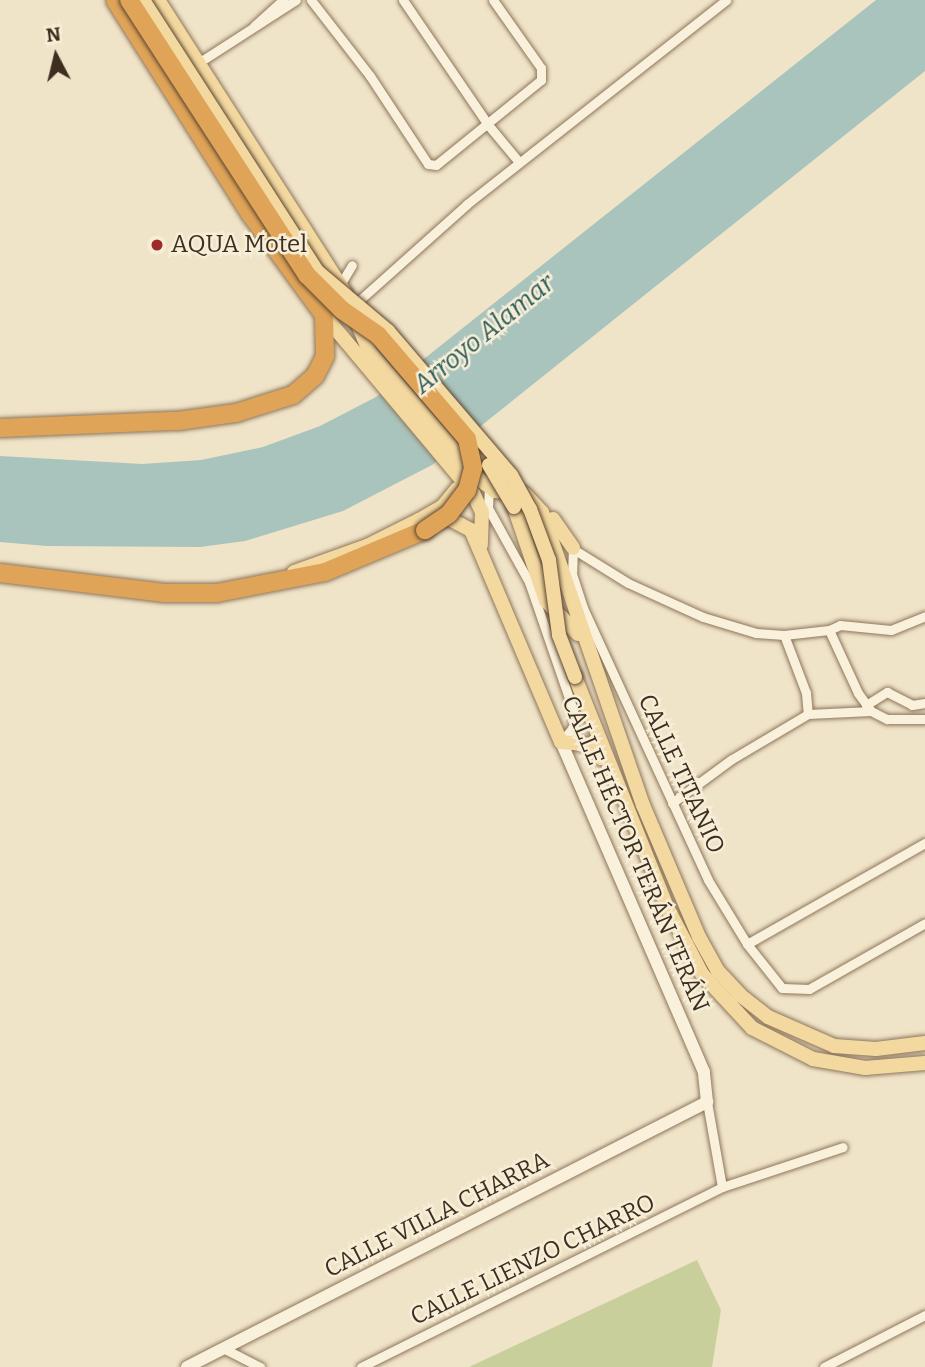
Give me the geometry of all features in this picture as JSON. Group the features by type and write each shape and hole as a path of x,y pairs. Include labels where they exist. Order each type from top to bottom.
{"highway":[{"path":"2,424 178,421 270,403 293,395 315,376 325,356 324,315 251,215 115,0"},
{"path":"0,573 132,589 217,593 267,587 347,564 449,514 467,490 473,468 467,439 378,335 342,310 307,275 129,0"}],"main road":[{"path":"143,0 317,271 387,331 511,475 545,548 559,635 575,677 682,941 702,974 752,1028 813,1059 865,1068 925,1063"},
{"path":"158,0 342,288 381,374"},
{"path":"324,315 381,374 458,462 489,488 530,498 553,535 582,637 643,805 699,937 718,971 740,995 768,1017 834,1046 876,1049 925,1043"},
{"path":"467,439 501,480 514,507 546,601 582,637"},
{"path":"458,462 463,479 480,507"},
{"path":"422,525 443,506 463,479"},
{"path":"480,507 489,488 507,483 535,493 573,548"},
{"name":"CALLE HÉCTOR TERÁN TERÁN","path":"480,507 481,545"},
{"name":"CALLE HÉCTOR TERÁN TERÁN","path":"422,525 439,517 461,523 481,545 562,742"},
{"path":"562,742 596,747 621,808 632,816"}],"street":[{"path":"251,30 282,0"},
{"path":"168,82 296,0"},
{"path":"311,0 370,76 428,164 436,165 489,126 541,80 544,72 494,0"},
{"path":"402,0 489,126 519,162"},
{"path":"351,307 519,162 726,0"},
{"path":"352,265 342,288 368,291"},
{"path":"489,488 488,509 528,582 573,709 574,726 562,742"},
{"path":"553,535 628,583 730,627 784,635 829,630 840,625 891,630 925,616"},
{"name":"CALLE TITANIO","path":"573,548 572,574 583,608 708,880 747,944 782,988 796,992 810,989 925,923"},
{"path":"829,630 868,708 887,719 925,719"},
{"path":"784,635 806,693 808,714"},
{"path":"673,803 732,759 808,714 868,708 887,692 912,705 925,703"},
{"name":"CALLE HÉCTOR TERÁN TERÁN","path":"562,742 704,1072 722,1187"},
{"path":"747,944 925,843"},
{"name":"CALLE VILLA CHARRA","path":"187,1367 707,1102"},
{"name":"CALLE LIENZO CHARRO","path":"361,1367 722,1187 843,1147"},
{"path":"824,1367 925,1314"},
{"path":"223,1348 260,1367"}],"green space":[{"path":"697,1260 721,1310 712,1367 469,1367"}],"water":[{"name":"Arroyo Alamar","path":"876,0 925,0 925,71 432,465 343,511 245,541 200,547 46,546 0,542 0,456 142,464 201,460 263,447 320,426 376,397"}],"place":[{"name":"AQUA Motel","path":"157,245"}]}
